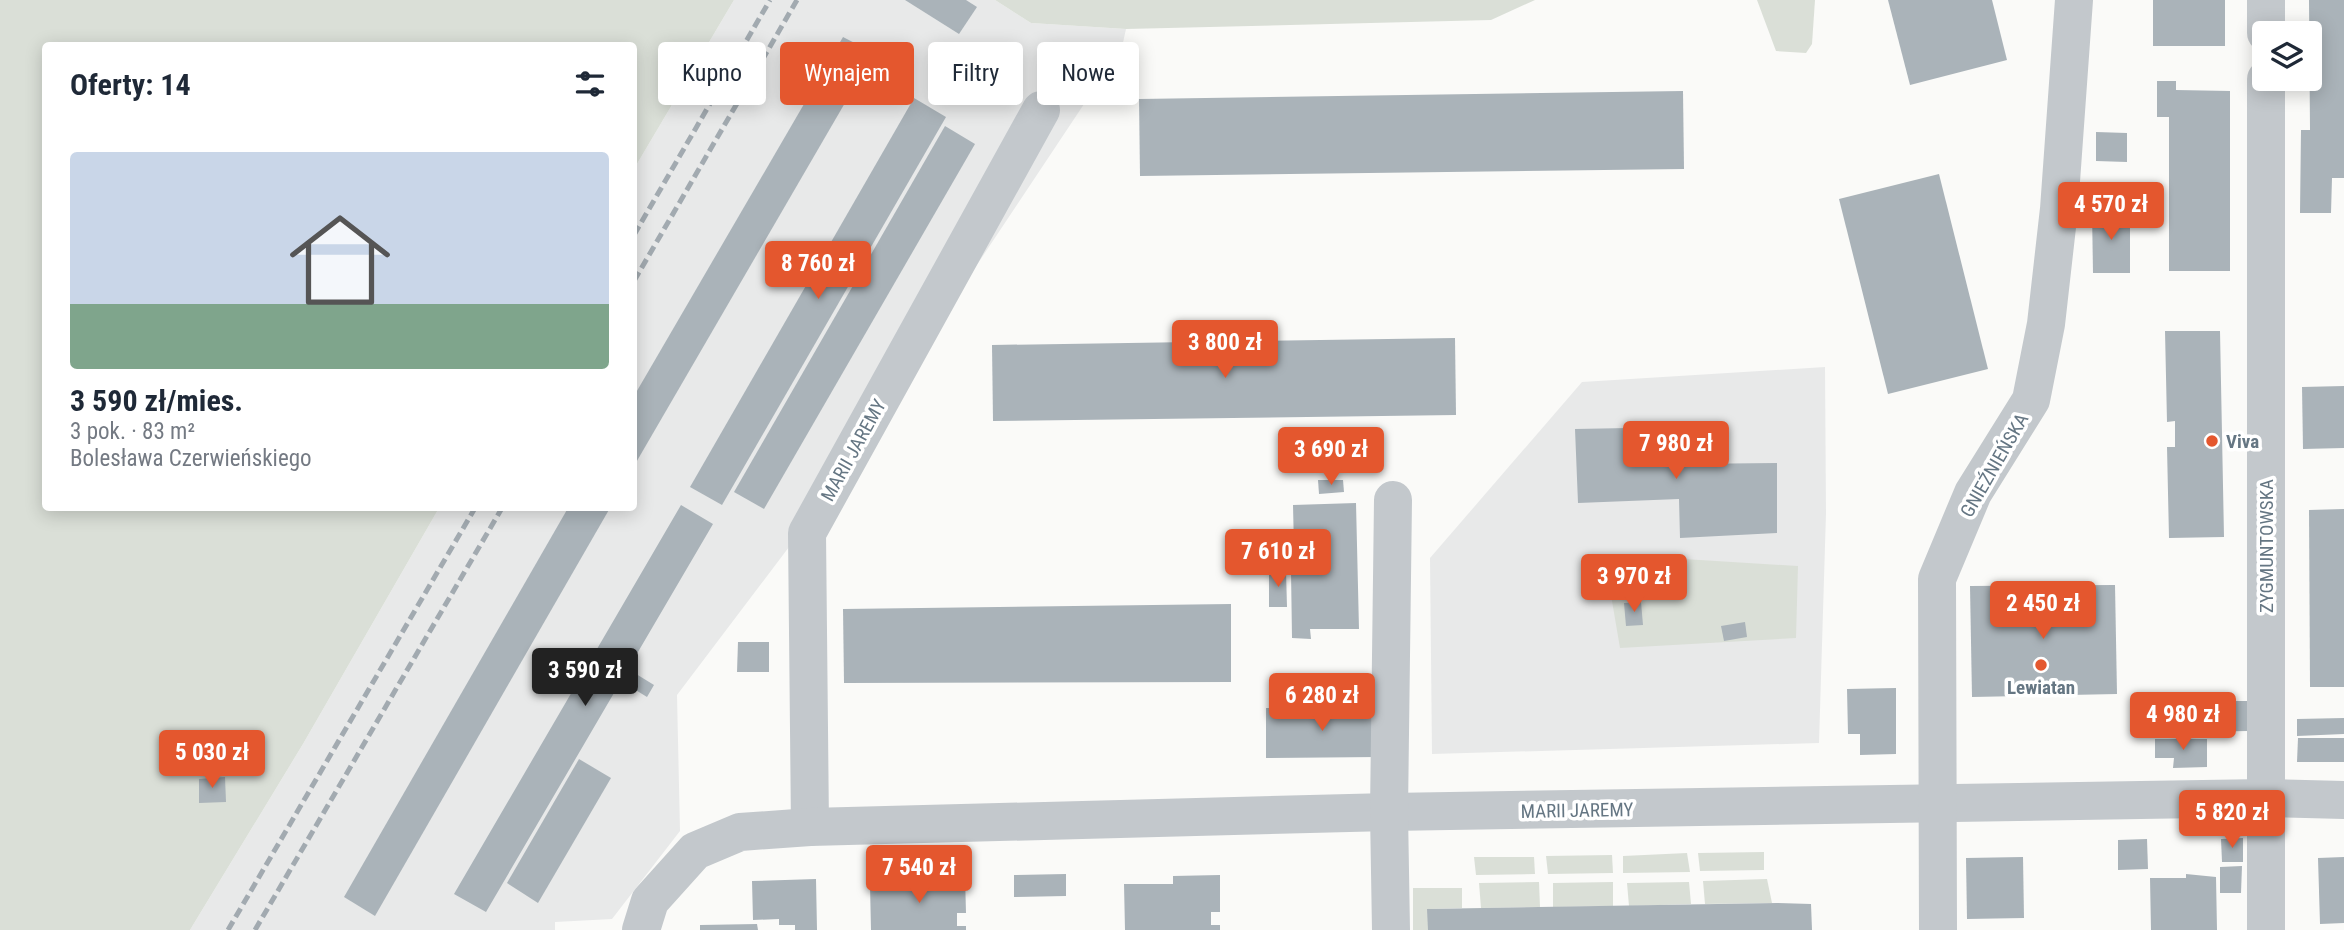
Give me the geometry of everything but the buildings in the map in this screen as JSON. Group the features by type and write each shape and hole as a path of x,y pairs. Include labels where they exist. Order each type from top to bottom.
{"street":[{"name":"GNIEŹNIEŃSKA","path":"1938,930 1935,806 1937,579 1973,493 2031,400 2046,324 2059,209 2074,0"},
{"path":"2266,0 2266,21"},
{"name":"ZYGMUNTOWSKA","path":"2266,91 2266,930"},
{"name":"MARII JAREMY","path":"810,827 807,533 1041,110"},
{"path":"1391,930 1389,812 1393,500"},
{"name":"MARII JAREMY","path":"641,930 650,901 695,851 740,832 810,827 1389,812 1935,806 2265,798 2344,800"}],"shaded area":[{"path":"0,0 734,0 709,42 658,42 658,105 672,105 637,164 637,42 42,42 42,511 437,511 303,744 190,930 0,930"},
{"path":"734,0 995,0 1031,23 1126,29 1123,42 1037,42 1037,105 1083,105 789,547 677,695 680,831 612,919 555,922 555,930 190,930 303,744 437,511 637,511 637,164 672,105 766,105 766,42 709,42"},
{"path":"995,0 1535,0 1491,20 1126,29 1031,23"},
{"path":"1757,0 1815,0 1812,44 1806,53 1776,51"},
{"path":"1825,367 1826,513 1819,743 1432,754 1430,558 1582,382"},
{"path":"1604,554 1798,566 1796,638 1620,648"},
{"path":"1764,852 1764,870 1700,871 1698,853"},
{"path":"1687,853 1690,872 1623,873 1623,856"},
{"path":"1612,855 1613,873 1548,874 1546,856"},
{"path":"1474,857 1534,857 1535,874 1476,875"},
{"path":"1767,879 1772,903 1705,904 1703,881"},
{"path":"1539,882 1540,907 1481,908 1479,883"},
{"path":"1613,882 1613,906 1553,907 1553,883"},
{"path":"1689,882 1691,904 1629,906 1627,883"},
{"path":"1413,888 1462,888 1462,908 1428,909 1428,930 1413,930"}],"railway":[{"path":"637,230 770,0"},
{"path":"637,276 797,0"},
{"path":"228,930 473,511"},
{"path":"255,930 500,511"}],"place":[{"name":"Viva","path":"2212,441"},
{"name":"Lewiatan","path":"2041,665"}]}
